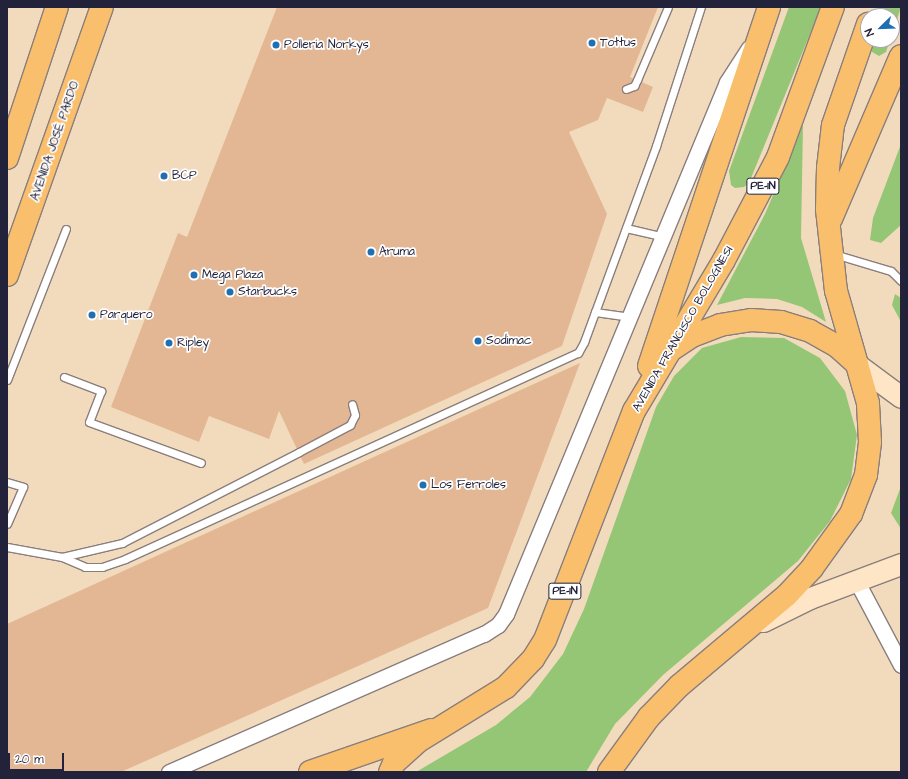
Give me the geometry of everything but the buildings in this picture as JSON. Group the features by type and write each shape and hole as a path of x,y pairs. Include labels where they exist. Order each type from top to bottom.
{"main road":[{"path":"7,158 57,7"},
{"name":"AVENIDA JOSÉ PARDO","path":"7,275 102,7"},
{"path":"634,412 769,7"},
{"name":"AVENIDA FRANCISCO BOLOGNESI","path":"390,772 394,763 417,742 440,727 489,700 506,687 533,659 545,640 634,412 667,353 724,260 778,157 833,7"},
{"path":"609,772 649,717 679,686 715,653 751,626 787,595 812,568 851,514 866,475 870,442 868,403 859,366 838,298 830,253 828,225 828,168 833,125 860,47"},
{"path":"828,225 895,86 901,56"},
{"path":"667,353 692,336 720,325 758,320 781,322 810,331 837,346 859,366 901,397"},
{"path":"751,626 856,580 901,564"},
{"path":"310,772 440,727"}],"street":[{"path":"169,772 484,634 498,626 506,614 727,82 760,32"},
{"path":"856,580 901,665"}],"lane":[{"path":"626,89 634,86 668,7"},
{"path":"7,547 62,557 85,567 94,568 125,559 578,353 626,228 701,7"},
{"path":"626,228 662,236"},
{"path":"7,380 66,229"},
{"path":"830,253 891,271 901,281"},
{"path":"595,312 629,317"},
{"path":"64,377 101,391 89,422 201,464"},
{"path":"62,557 122,543 350,425 355,415 352,404"},
{"path":"7,482 23,487 7,524"}],"green space":[{"path":"789,7 821,7 749,183 744,187 735,188 731,185 729,171"},
{"path":"901,7 900,10 900,8 882,8"},
{"path":"872,48 887,48 886,52 879,56 872,52"},
{"path":"803,124 801,238 826,322 802,307 777,299 745,298 717,305 765,214"},
{"path":"901,144 901,225 881,243 870,240 873,218"},
{"path":"895,294 901,298 901,322 892,305"},
{"path":"741,337 784,338 820,358 845,391 857,435 851,479 830,521 798,561 663,675 615,724 586,772 416,772 496,725 530,697 563,654 584,609 656,407 674,376 702,348"},
{"path":"901,486 901,529 891,513"}],"place":[{"name":"Tottus","path":"592,43"},
{"name":"Pollería Norkys","path":"276,45"},
{"name":"BCP","path":"164,176"},
{"name":"Aruma","path":"371,252"},
{"name":"Mega Plaza","path":"194,275"},
{"name":"Starbucks","path":"230,292"},
{"name":"Parquero","path":"92,315"},
{"name":"Sodimac","path":"478,341"},
{"name":"Ripley","path":"169,343"},
{"name":"Los Ferroles","path":"423,485"}]}
